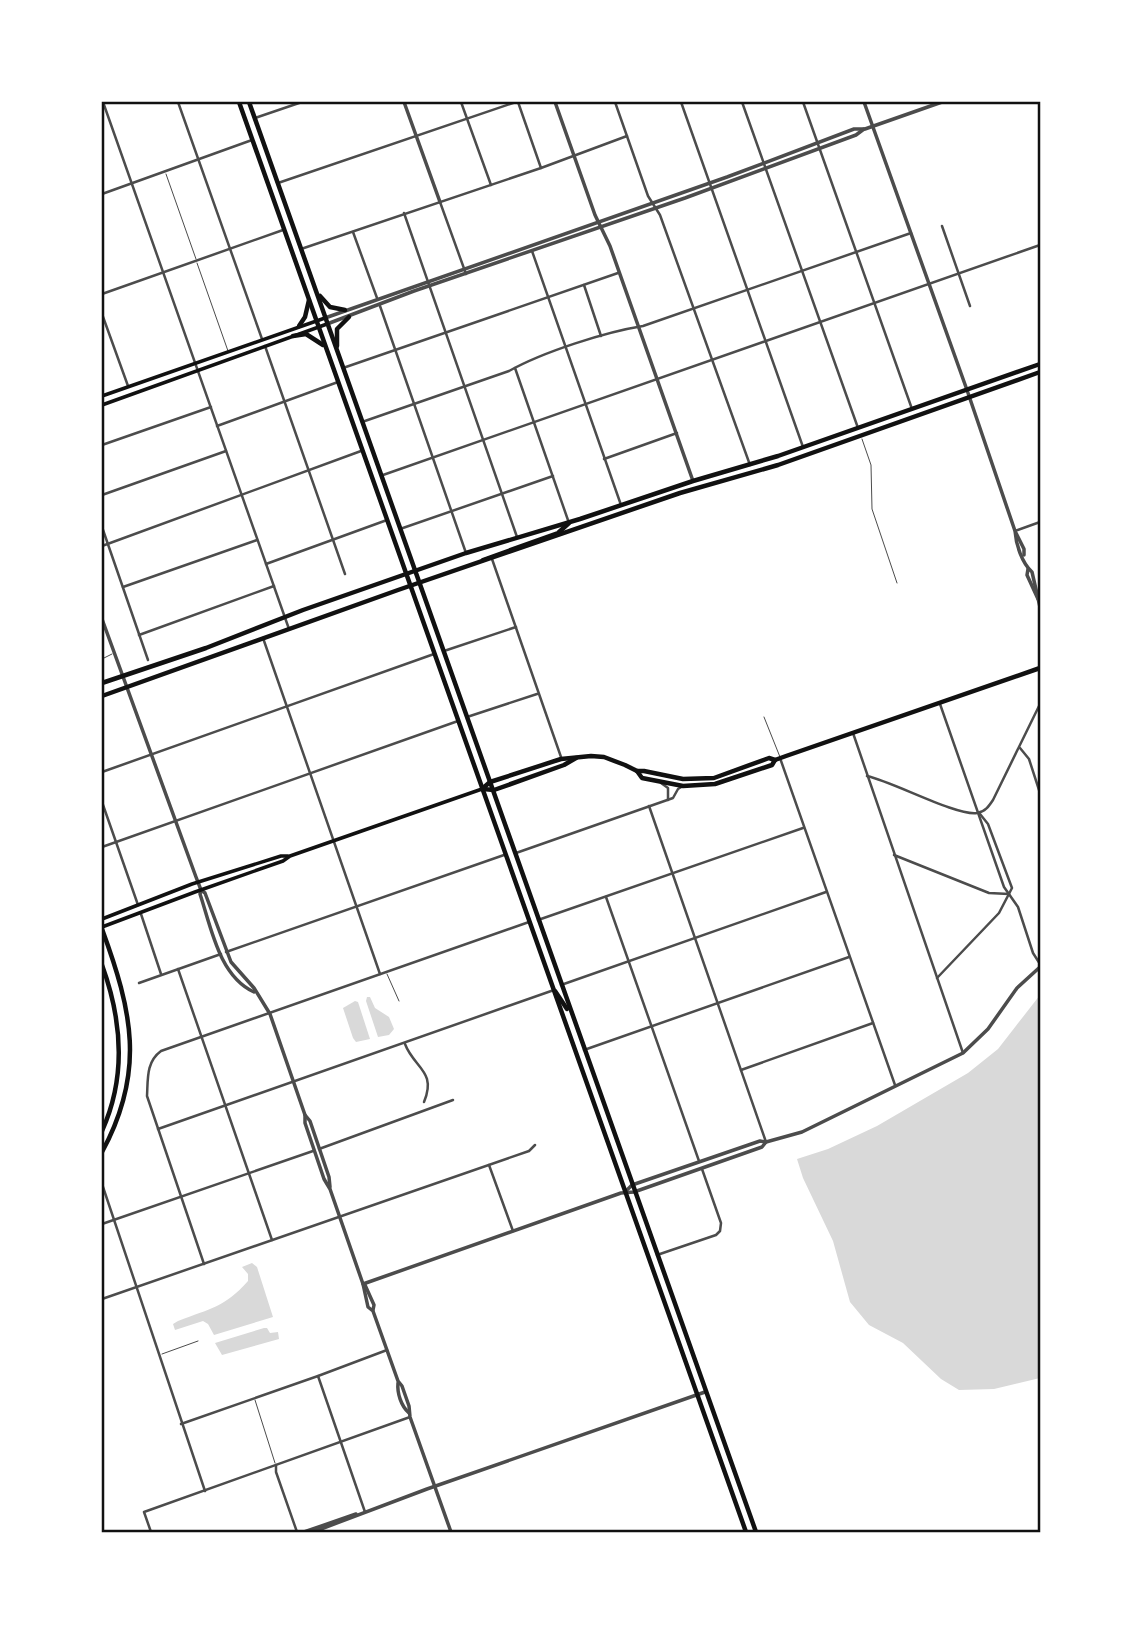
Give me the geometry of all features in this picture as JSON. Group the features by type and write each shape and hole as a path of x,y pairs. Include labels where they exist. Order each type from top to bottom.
{"main road":[{"path":"239,102 746,1532"},
{"path":"249,102 755,1532"},
{"path":"263,171 272,182 278,183"},
{"path":"317,293 330,307 345,310"},
{"path":"299,326 305,317 309,299"},
{"path":"337,350 337,329 349,317"},
{"path":"102,396 325,318"},
{"path":"102,405 327,324"},
{"path":"293,336 306,334 327,349"},
{"path":"102,683 466,552 569,523 693,481 750,465 1041,364"},
{"path":"102,695 680,494 861,437 1041,372"},
{"path":"680,494 693,481"},
{"path":"477,564 487,557 558,533 569,523"},
{"path":"102,1152 121,1106 131,1042 123,992 102,928 283,861 290,856 561,759 604,757 637,771 695,779 713,778 769,758 778,759 1034,670 1041,670"},
{"path":"482,789 494,790 577,758"},
{"path":"637,771 642,778 661,783 683,786 715,784 772,765 778,759"},
{"path":"102,919 198,882 281,856 290,856"},
{"path":"545,962 561,985"},
{"path":"102,965 114,1003 120,1047 114,1095 102,1131"},
{"path":"554,990 576,1026"},
{"path":"583,1069 589,1071 597,1087"},
{"path":"597,1111 611,1125"},
{"path":"655,1274 663,1280 673,1298"},
{"path":"737,1505 742,1507 751,1520"}],"street":[{"path":"103,102 289,629"},
{"path":"178,102 262,339"},
{"path":"255,118 302,102"},
{"path":"404,102 466,274"},
{"path":"461,102 491,186"},
{"path":"278,183 517,102 541,169"},
{"path":"555,102 598,222 620,272 693,481"},
{"path":"615,102 660,215 750,465"},
{"path":"681,102 803,447"},
{"path":"742,102 858,428"},
{"path":"803,102 912,409"},
{"path":"864,102 1015,531 1024,549 1024,557 1028,569 1032,572 1041,607"},
{"path":"325,318 377,298 466,274 656,208 819,147 854,129 874,126 942,102"},
{"path":"301,249 541,169 627,136"},
{"path":"102,194 253,140"},
{"path":"327,324 380,306 464,268 530,244 653,202 711,186"},
{"path":"404,213 517,537"},
{"path":"942,226 970,306"},
{"path":"102,294 284,229"},
{"path":"353,231 377,298"},
{"path":"362,422 515,368 528,360 693,309 911,233"},
{"path":"530,244 621,505"},
{"path":"382,475 1041,245"},
{"path":"343,368 620,272"},
{"path":"584,285 601,336"},
{"path":"380,306 466,552"},
{"path":"102,314 128,386"},
{"path":"265,346 345,575"},
{"path":"515,368 569,523"},
{"path":"217,426 338,382"},
{"path":"102,445 211,407"},
{"path":"604,459 677,433"},
{"path":"102,547 362,450"},
{"path":"102,495 226,451"},
{"path":"400,529 553,476"},
{"path":"266,564 387,520"},
{"path":"1015,531 1041,522"},
{"path":"102,527 148,660"},
{"path":"123,587 257,540"},
{"path":"492,559 561,759"},
{"path":"139,635 274,586"},
{"path":"102,621 153,754 221,954 231,973 256,993"},
{"path":"444,651 516,627"},
{"path":"263,638 380,974"},
{"path":"102,772 434,654"},
{"path":"467,717 538,693"},
{"path":"363,1284 626,1191 632,1185 699,1161 760,1141 766,1142 802,1132 963,1053 988,1029 1017,988 1041,965 1035,958 1018,907 1004,887 990,851 940,704"},
{"path":"867,776 884,780 963,813 979,813 993,800 1041,704"},
{"path":"102,847 458,721"},
{"path":"853,733 963,1053"},
{"path":"1020,748 1029,759 1041,793"},
{"path":"778,759 895,1087"},
{"path":"661,783 668,788 668,800"},
{"path":"514,853 668,800 683,786"},
{"path":"102,803 138,907"},
{"path":"649,806 766,1142"},
{"path":"937,978 999,913 1012,888 988,824 979,813"},
{"path":"538,920 804,827"},
{"path":"226,952 506,854"},
{"path":"894,855 989,892 1009,894"},
{"path":"201,890 205,893 226,952 270,1014 329,1177 330,1189 363,1284 368,1307 373,1311 405,1396 409,1415 451,1532"},
{"path":"561,985 827,892"},
{"path":"606,897 699,1161"},
{"path":"141,914 162,975"},
{"path":"204,1264 147,1096 148,1073 154,1056 161,1051 530,922"},
{"path":"139,983 221,954"},
{"path":"584,1049 850,957"},
{"path":"178,969 272,1240"},
{"path":"158,1129 554,990"},
{"path":"741,1070 873,1023"},
{"path":"405,1044 426,1074 428,1087 424,1102"},
{"path":"102,1224 453,1100"},
{"path":"626,1191 634,1192 762,1147 766,1142"},
{"path":"102,1299 529,1152 536,1145"},
{"path":"489,1166 513,1231"},
{"path":"657,1255 716,1235 720,1231 721,1223 702,1168"},
{"path":"102,1184 205,1491"},
{"path":"181,1424 387,1350"},
{"path":"318,1376 365,1512"},
{"path":"313,1532 434,1486 705,1392"},
{"path":"151,1532 144,1512 409,1415"},
{"path":"276,1465 276,1472 298,1532"},
{"path":"304,1532 342,1517 365,1512"}],"lane":[{"path":"165,172 228,351"},
{"path":"861,437 871,465 872,509 897,583"},
{"path":"102,659 115,653"},
{"path":"764,717 778,759"},
{"path":"386,972 398,1000"},
{"path":"160,1354 198,1341"},
{"path":"254,1399 276,1465"}],"shaded area":[{"path":"1040,995 1040,1378 994,1389 959,1390 941,1379 903,1343 869,1325 850,1302 833,1241 803,1178 797,1159 828,1149 877,1126 968,1073 998,1049"},
{"path":"367,997 370,997 375,1008 389,1017 394,1029 389,1035 378,1037"},
{"path":"358,1002 370,1039 356,1042 343,1008"},
{"path":"252,1263 257,1267 273,1317 214,1335 203,1321 175,1330 173,1324 178,1321 232,1297 248,1281 248,1274 242,1267"},
{"path":"264,1328 270,1333 278,1332 279,1339 222,1355 215,1343"}]}
